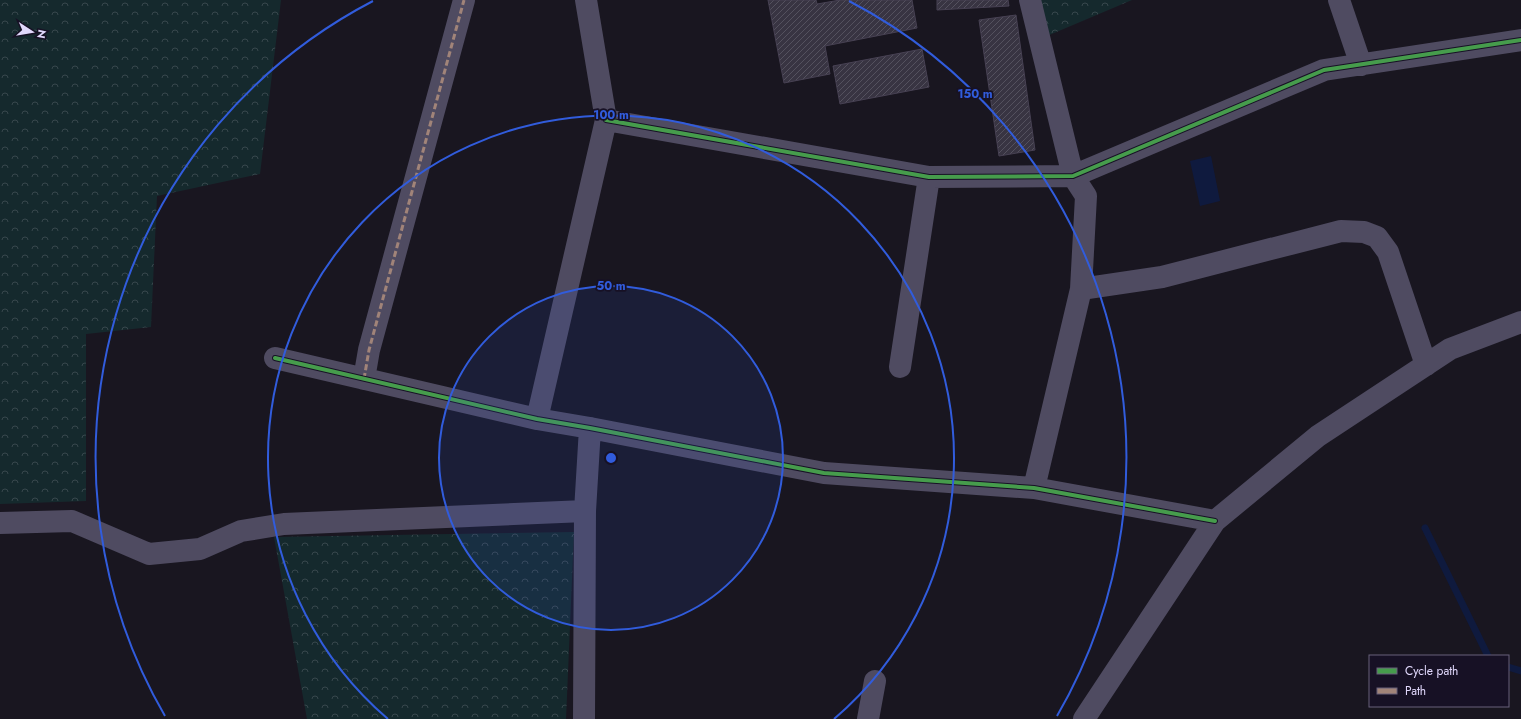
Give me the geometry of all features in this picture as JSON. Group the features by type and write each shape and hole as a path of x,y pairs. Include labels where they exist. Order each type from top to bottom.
{"street":[{"path":"364,379 369,350 464,0"},
{"path":"537,420 606,120 586,0"},
{"path":"1030,0 1073,176 1086,196 1081,289 1034,488"},
{"path":"1339,0 1361,65"},
{"path":"606,120 929,177 1073,176 1324,70 1521,40"},
{"path":"900,367 929,177"},
{"path":"1081,289 1162,277 1341,231 1364,232 1377,237 1388,252 1426,365"},
{"path":"1084,719 1215,521 1318,436 1450,349 1521,322"},
{"path":"275,358 537,420 590,428 824,473 1034,488 1215,521"},
{"path":"584,719 585,511 590,428"},
{"path":"0,523 72,521 149,554 200,549 241,531 284,524 585,511"},
{"path":"868,719 875,682"}],"green space":[{"path":"0,0 281,0 260,174 157,196 151,327 86,334 86,501 0,504"},
{"path":"1037,0 1132,0 1047,36"},
{"path":"574,532 566,719 307,719 274,537"}],"water":[{"path":"1211,156 1220,201 1200,206 1190,161"}],"building":[{"path":"768,0 816,0 817,4 840,0 912,0 917,28 825,46 830,74 784,83"},
{"path":"937,0 1008,0 1009,6 937,10"},
{"path":"1016,15 1035,150 999,156 979,20"},
{"path":"922,49 929,87 840,104 833,66"}],"waterway":[{"path":"1425,528 1488,655"},
{"path":"1509,667 1521,671"}],"marked path":[{"path":"364,379 369,350 464,0"}],"cycle path":[{"path":"606,120 929,177 1073,176 1324,70 1521,40"},
{"path":"275,358 537,419 824,473 1034,488 1215,521"}]}
